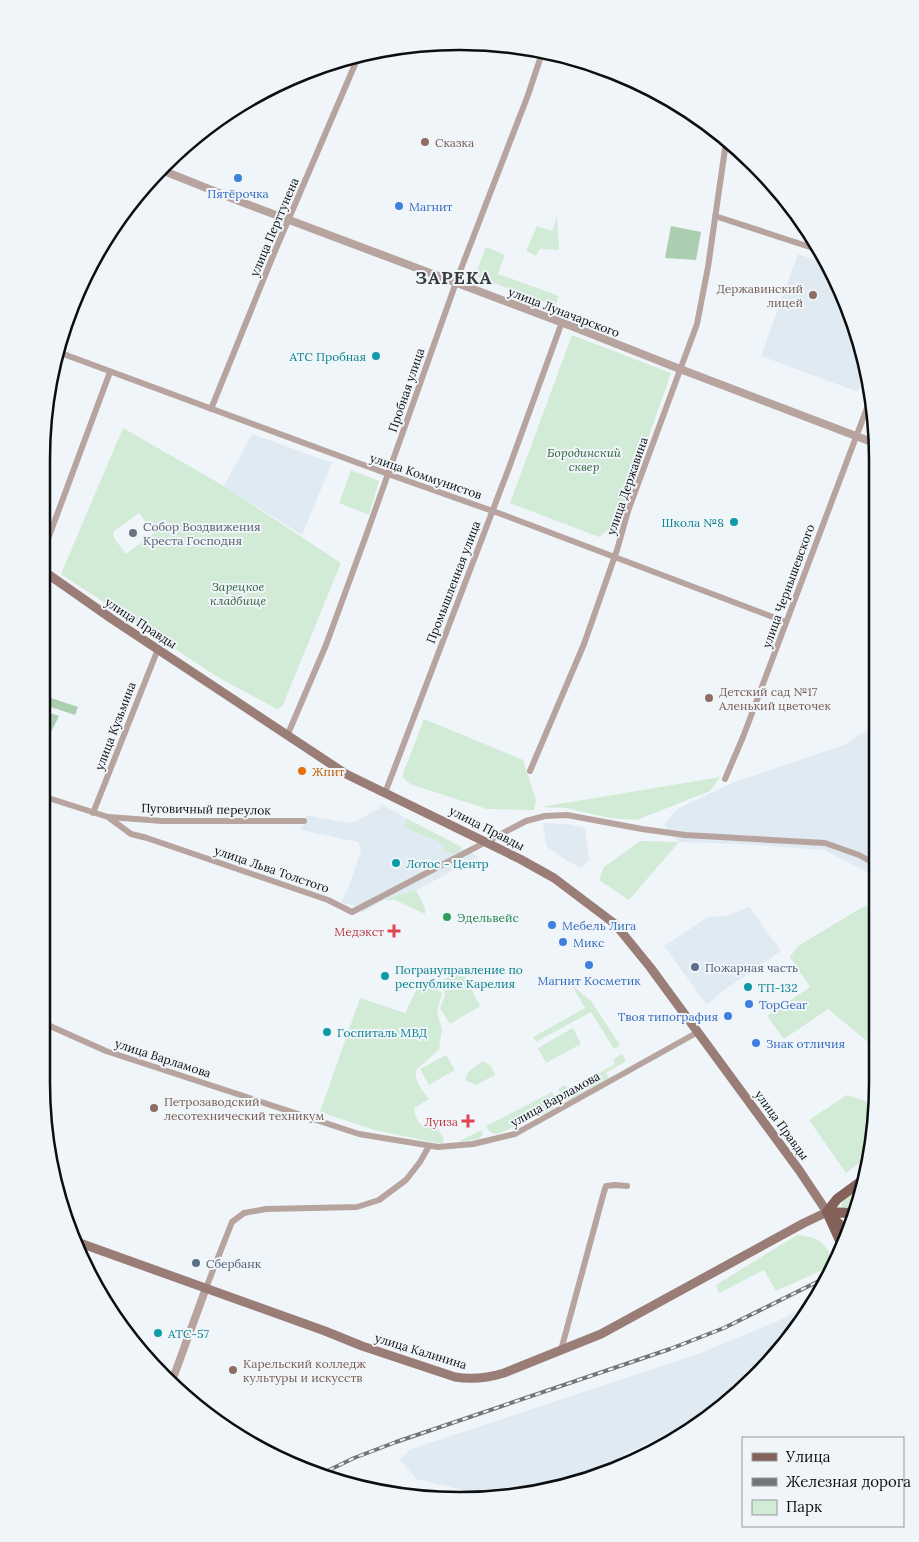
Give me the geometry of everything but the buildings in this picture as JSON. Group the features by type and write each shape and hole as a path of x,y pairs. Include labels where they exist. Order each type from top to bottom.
{"main road":[{"name":"улица Правды","path":"50,576 346,774 486,841 554,878 615,924 650,966 799,1170 827,1212"},
{"path":"827,1212 837,1199 856,1185"},
{"path":"827,1212 847,1213"},
{"path":"827,1212 842,1227"},
{"path":"827,1212 839,1237"},
{"name":"улица Калинина","path":"83,1244 362,1346 456,1377 468,1379 504,1374 601,1334 827,1212"}],"street":[{"name":"Пробная улица","path":"287,736 326,644 456,282 540,58"},
{"name":"улица Перттунена","path":"211,409 355,64"},
{"name":"улица Державина","path":"530,771 583,648 615,558 628,511 697,324 704,297 725,148"},
{"name":"улица Луначарского","path":"168,172 868,441"},
{"path":"715,216 809,247"},
{"name":"Промышленная улица","path":"385,793 562,322"},
{"name":"улица Коммунистов","path":"64,354 492,511 786,622"},
{"path":"50,534 110,372"},
{"name":"улица Чернышевского","path":"725,779 743,737 866,412"},
{"name":"улица Кузьмина","path":"93,812 158,648"},
{"name":"улица Льва Толстого","path":"50,799 108,817 131,834 328,900 352,912 526,821 545,816 567,815 685,835 825,843 869,861"},
{"name":"Пуговичный переулок","path":"108,817 162,821 304,822"},
{"name":"улица Варламова","path":"50,1026 106,1051 359,1134 429,1146 451,1147 515,1134 698,1032"},
{"path":"174,1376 232,1222 244,1213 266,1210 357,1207 379,1200 398,1186 414,1170 429,1146"},
{"path":"562,1350 606,1186 627,1186"}],"shaded area":[{"name":"Державинский лицей","path":"798,254 817,261 827,278 847,328 861,380 858,392 761,356"},
{"path":"252,434 332,463 302,535 224,486"},
{"path":"869,729 869,873 824,850 679,842 664,825 677,809 732,783 844,745"},
{"path":"381,804 479,857 416,890 384,900 362,913 355,906 341,902 349,886 361,850 358,842 301,830 307,815 347,823 357,821 380,808"},
{"path":"543,823 567,824 585,828 589,860 581,868 546,846"},
{"path":"749,907 781,951 720,993 707,1005 664,946 708,917 727,916"},
{"path":"801,1308 767,1353 730,1390 687,1423 672,1432 624,1454 616,1461 565,1478 539,1484 470,1492 416,1479 400,1459 411,1449 698,1354 780,1320"}],"green space":[{"path":"557,217 559,250 540,249 536,256 526,251 537,226 552,231"},
{"path":"671,226 701,232 696,260 665,258"},
{"path":"486,247 505,255 498,274 559,296 555,306 475,276"},
{"name":"Бородинский сквер","path":"572,335 671,373 619,521 599,537 510,503"},
{"name":"Зарецкое кладбище","path":"123,428 224,486 341,563 282,707 277,709 216,676 61,574","holes":["139,513 154,533 126,554 114,538 113,532"]},
{"path":"351,470 379,481 369,515 339,503"},
{"path":"50,698 78,707 75,715 50,707"},
{"path":"50,713 59,716 50,731"},
{"path":"424,719 523,760 536,800 534,810 487,809 410,784 402,776"},
{"path":"720,777 710,791 637,820 609,818 566,808 541,807"},
{"path":"407,819 462,847 453,854 443,849 444,844 404,827"},
{"path":"640,841 679,842 629,900 599,880 604,867"},
{"path":"416,890 425,908 425,914 395,900 384,900"},
{"path":"866,905 869,909 868,1042 828,1009 784,1039 767,1016 810,987 790,957 798,946"},
{"path":"461,969 480,1006 450,1024 440,1008 445,996 443,980"},
{"path":"422,979 442,993 437,1012 442,1029 439,1050 417,1069 416,1073 419,1085 429,1099 414,1108 420,1124 427,1127 436,1126 444,1139 442,1144 375,1130 320,1112 360,998 405,1013"},
{"path":"567,981 591,1001 620,1045 614,1049 591,1012 536,1042 533,1037 585,1008 572,986 566,988 564,984"},
{"path":"573,1028 581,1044 546,1063 538,1048"},
{"path":"622,1054 626,1061 606,1073 609,1078 568,1101 562,1096 558,1089 565,1085 568,1090 615,1064 613,1059"},
{"path":"446,1055 455,1070 429,1085 420,1069"},
{"path":"483,1061 491,1066 495,1075 476,1085 465,1080 468,1072"},
{"path":"552,1092 556,1102 553,1109 500,1133 495,1134 489,1131 486,1126"},
{"path":"847,1095 868,1102 861,1162 846,1173 809,1120"},
{"path":"481,1130 483,1134 479,1139 458,1142"},
{"path":"854,1192 848,1209 841,1208 843,1200"},
{"path":"797,1235 811,1237 820,1241 831,1255 824,1269 776,1291 764,1270 719,1293 716,1285"}],"railway":[{"path":"329,1470 354,1458 396,1442 670,1349 724,1328 817,1282"}],"place":[{"name":"Сказка","path":"425,142"},
{"name":"Пятёрочка","path":"238,178"},
{"name":"Магнит","path":"399,206"},
{"name":"Державинский лицей","path":"813,295"},
{"name":"АТС Пробная","path":"376,356"},
{"name":"Школа №8","path":"734,522"},
{"name":"Собор Воздвижения Креста Господня","path":"133,533"},
{"name":"Детский сад №17 Аленький цветочек","path":"709,698"},
{"name":"Жпит","path":"302,771"},
{"name":"Лотос - Центр","path":"396,863"},
{"name":"Эдельвейс","path":"447,917"},
{"name":"Мебель Лига","path":"552,925"},
{"name":"Медэкст","path":"394,931"},
{"name":"Микс","path":"563,942"},
{"name":"Магнит Косметик","path":"589,965"},
{"name":"Пожарная часть","path":"695,967"},
{"name":"Погрануправление по республике Карелия","path":"385,976"},
{"name":"ТП-132","path":"748,987"},
{"name":"TopGear","path":"749,1004"},
{"name":"Твоя типография","path":"728,1016"},
{"name":"Госпиталь МВД","path":"327,1032"},
{"name":"Знак отличия","path":"756,1043"},
{"name":"Петрозаводский лесотехнический техникум","path":"154,1108"},
{"name":"Луиза","path":"468,1121"},
{"name":"Сбербанк","path":"196,1263"},
{"name":"АТС-57","path":"158,1333"},
{"name":"Карельский колледж культуры и искусств","path":"233,1370"}],"district":[{"name":"ЗАРЕКА","path":"454,277"}]}
